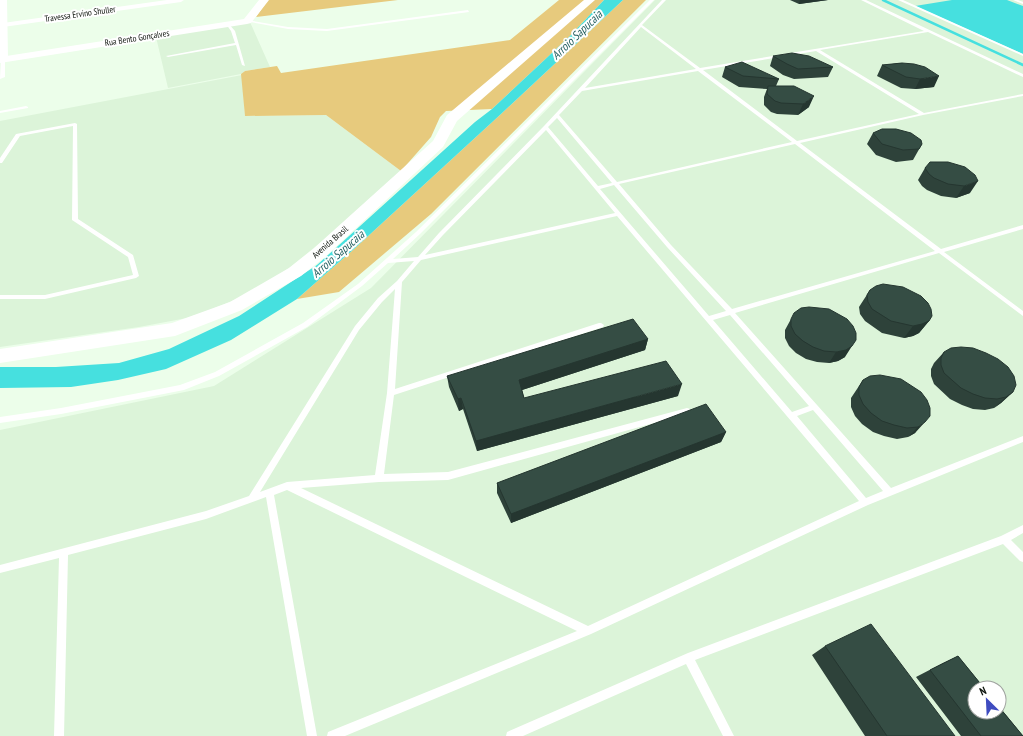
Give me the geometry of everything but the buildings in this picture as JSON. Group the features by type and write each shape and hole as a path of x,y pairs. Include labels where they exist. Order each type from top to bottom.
{"main road":[{"path":"248,21 264,0"},
{"name":"Avenida Brasil","path":"0,356 144,335 175,329 236,306 295,272 438,144 442,140 447,124 452,118 590,0"},
{"name":"Rua Bento Gonçalves","path":"1,59 248,21"}],"street":[{"path":"1,59 3,0"},
{"name":"Travessa Ervino Shuller","path":"3,25 181,0"}],"lane":[{"path":"0,420 61,411 181,388 217,374 305,325 360,285 418,233 652,0"},
{"path":"252,498 358,328 380,300 399,282 418,259 557,115 664,0"},
{"path":"863,0 1023,76"},
{"path":"900,0 1023,55"},
{"path":"1015,0 1023,3"},
{"path":"248,21 288,28 327,30 468,11"},
{"path":"228,24 233,31 244,65"},
{"path":"641,26 1023,314"},
{"path":"580,90 700,71 928,31"},
{"path":"168,56 236,44"},
{"path":"817,50 923,114"},
{"path":"0,78 3,77 1,59"},
{"path":"596,188 923,114 1023,95"},
{"path":"0,112 26,108"},
{"path":"557,115 617,183 669,246 731,312 889,492"},
{"path":"0,162 18,135 75,124 75,220 131,256 136,276 45,297 0,297"},
{"path":"546,126 618,214 710,318 865,502"},
{"path":"387,261 418,259 618,214"},
{"path":"710,318 1023,228"},
{"path":"379,478 391,393 399,282"},
{"path":"391,393 601,325"},
{"path":"792,415 814,407"},
{"path":"0,569 206,515 287,486 379,478 448,476 687,411"},
{"path":"332,736 588,631 865,502 1023,439"},
{"path":"287,486 588,631"},
{"path":"269,492 312,736"},
{"path":"511,736 688,658 1004,539 1023,530"},
{"path":"1004,539 1023,558"},
{"path":"59,736 64,552"},
{"path":"688,658 730,736"}],"shaded area":[{"path":"268,0 398,0 256,17"},
{"path":"559,0 604,0 569,37 492,109 446,111 440,117 431,137 401,171 326,115 245,116 241,74 245,71 277,66 281,73 510,40"},
{"path":"623,0 646,0 431,214 339,292 297,299 354,249"},
{"path":"655,0 1023,0 1023,736 0,736 0,430 214,386 371,288"},
{"path":"250,22 270,67 168,88 156,37"},
{"path":"242,75 245,116 326,115 401,171 325,239 289,268 251,293 187,318 139,327 0,347 0,121"}],"water":[{"name":"Arroio Sapucaia","path":"604,0 623,0 354,249 297,299 231,340 166,369 118,380 71,387 0,388 0,367 56,367 119,363 169,349 239,316 317,265 475,122 492,109 569,37"},
{"path":"952,0 1007,0 1023,6 1023,54 915,6"}],"waterway":[{"path":"883,0 1023,65"}]}
